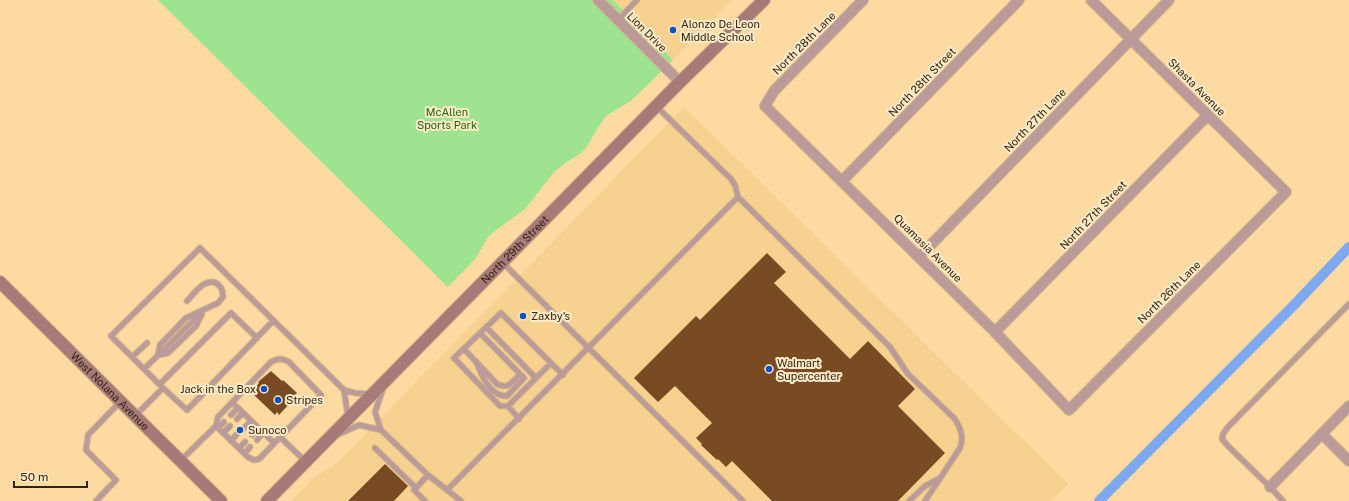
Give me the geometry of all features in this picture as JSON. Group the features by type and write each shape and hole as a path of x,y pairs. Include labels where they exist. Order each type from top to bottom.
{"street":[{"name":"Lion Drive","path":"598,0 680,82"},
{"name":"North 29th Street","path":"267,501 656,106 764,0"},
{"name":"North 28th Lane","path":"766,106 774,91 863,0"},
{"name":"North 28th Street","path":"842,180 1019,0"},
{"name":"Shasta Avenue","path":"1091,0 1286,192"},
{"name":"North 27th Lane","path":"919,257 1169,0"},
{"name":"Quamasia Avenue","path":"766,106 995,332 1069,410"},
{"name":"North 27th Street","path":"995,332 1208,115"},
{"name":"North 26th Lane","path":"1069,410 1286,192"},
{"name":"West Nolana Avenue","path":"0,282 221,501"},
{"path":"1270,487 1349,406"},
{"path":"1322,434 1349,461"}],"lane":[{"path":"618,20 637,0"},
{"path":"656,106 731,179 735,185 738,197 890,347 908,374 955,419 962,435 960,448 925,501"},
{"path":"447,490 563,375 738,197"},
{"path":"273,321 186,410 111,336 200,248 344,390 355,393 372,394"},
{"path":"502,262 743,501"},
{"path":"144,369 204,310 218,303 223,297 223,289 218,284 212,282 204,284 187,302"},
{"path":"1283,501 1228,446 1222,439 1223,434 1228,427 1349,304"},
{"path":"136,416 231,312 257,338"},
{"path":"550,363 508,406 500,406 454,358 501,313 563,375"},
{"path":"486,327 536,378"},
{"path":"476,361 483,379 501,396 507,396 524,378 480,333"},
{"path":"132,357 147,342"},
{"path":"464,349 498,384 503,387 509,386 520,374"},
{"path":"277,358 284,359 289,362 321,395 259,458 254,460 217,427 218,417 233,403 235,398 271,362 277,358"},
{"path":"386,381 375,412 381,430 428,475 461,501"},
{"path":"344,390 348,420"},
{"path":"96,501 116,480 86,450 88,435 121,402"},
{"path":"233,403 274,443"},
{"path":"508,406 519,419"},
{"path":"231,415 238,408"},
{"path":"237,419 243,413"},
{"path":"244,428 251,421"},
{"path":"180,461 224,422"},
{"path":"329,439 359,425 381,430"},
{"path":"223,433 230,426"},
{"path":"252,435 258,428"},
{"path":"257,440 264,433"},
{"path":"231,441 237,434"},
{"path":"280,437 306,462"},
{"path":"239,448 245,442"},
{"path":"245,453 250,447"},
{"path":"375,448 416,488 414,490 425,501"},
{"path":"416,488 428,475"},
{"path":"909,501 925,486 941,477"}],"shaded area":[{"name":"Alonzo De Leon Middle School","path":"613,0 732,0 673,60"},
{"path":"684,107 1068,484 1051,501 291,501 311,480 337,463"}],"green space":[{"name":"McAllen Sports Park","path":"158,0 613,0 673,60 632,100 606,116 586,148 554,172 525,209 488,237 475,259 448,287"}],"building":[{"name":"Walmart Supercenter","path":"767,253 786,272 774,283 850,359 868,341 915,389 898,406 945,453 898,501 772,501 732,461 726,467 701,445 702,444 696,438 712,423 675,386 658,402 634,378 696,316 700,320"},
{"path":"271,371 297,393 279,415 277,412 275,415 251,392 259,383 258,382"},
{"path":"385,464 408,486 394,501 348,501"}],"waterway":[{"path":"1099,501 1294,305 1349,247"}],"place":[{"name":"Alonzo De Leon Middle School","path":"673,30"},
{"name":"Zaxby's","path":"523,316"},
{"name":"Walmart Supercenter","path":"769,369"},
{"name":"Jack in the Box","path":"264,389"},
{"name":"Stripes","path":"278,400"},
{"name":"Sunoco","path":"240,430"}]}
